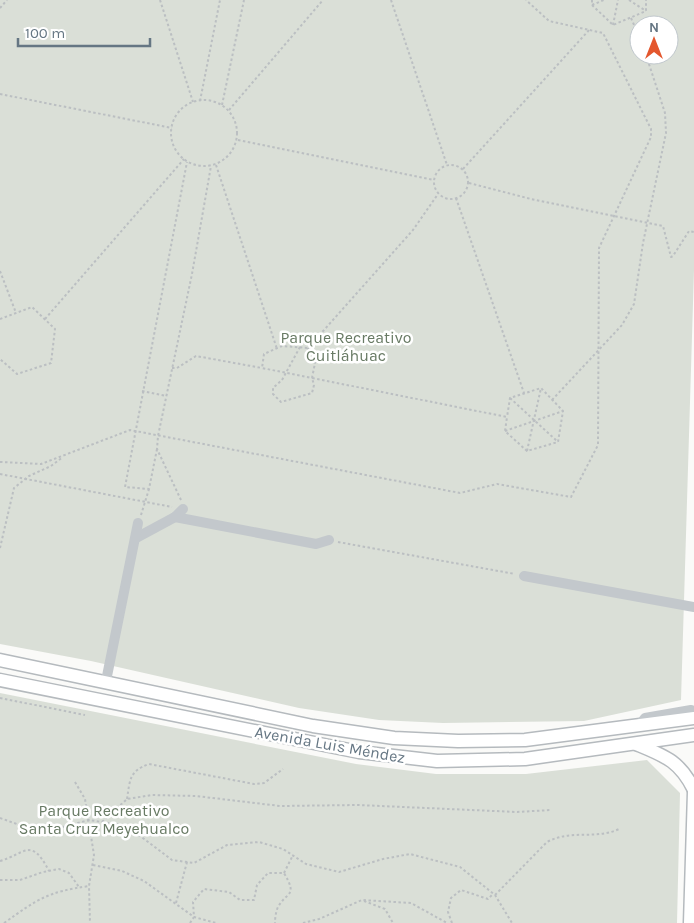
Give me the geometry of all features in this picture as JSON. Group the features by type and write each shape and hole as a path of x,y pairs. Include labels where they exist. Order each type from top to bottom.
{"main road":[{"name":"Avenida Luis Méndez","path":"0,660 313,726 394,738 458,741 526,740 694,717"},
{"name":"Avenida Luis Méndez","path":"0,680 359,752 437,760 526,759 694,735"},
{"path":"127,705 132,687"},
{"path":"173,715 178,697"},
{"path":"636,744 668,757 675,762 687,776 694,791 690,923"}],"street":[{"path":"136,538 175,517 184,509"},
{"path":"175,517 183,521 316,544 329,540"},
{"path":"106,681 138,524"},
{"path":"524,576 694,607"}],"path":[{"path":"0,8 7,0"},
{"path":"160,0 193,102"},
{"path":"200,100 220,0"},
{"path":"222,105 244,0"},
{"path":"229,110 323,0"},
{"path":"391,0 448,165"},
{"path":"0,462 42,464 130,430 460,493 497,484 571,497 598,445 600,248 651,137 651,129 603,33 549,21 526,0"},
{"path":"592,0 592,5 613,25"},
{"path":"592,5 604,0"},
{"path":"613,25 618,0"},
{"path":"629,0 646,11"},
{"path":"646,0 646,11"},
{"path":"637,15 646,11"},
{"path":"613,25 629,19"},
{"path":"463,169 590,29"},
{"path":"552,400 622,325 634,304 666,133 665,113 649,65"},
{"path":"0,94 172,128"},
{"path":"208,100 222,105 229,110 235,119 238,140 227,158 212,166 197,166 187,162 173,146 172,128 178,113 193,102 208,100"},
{"path":"238,140 434,180"},
{"path":"45,319 184,159"},
{"path":"149,488 125,487 187,162"},
{"path":"216,164 277,349"},
{"path":"453,164 463,169 469,183 465,193 456,198 447,199 438,194 434,180 438,170 448,165 453,164"},
{"path":"138,524 149,488 212,166"},
{"path":"469,183 531,200 663,226 671,257 689,231 694,232"},
{"path":"308,348 413,230 438,194"},
{"path":"456,198 524,393"},
{"path":"0,271 16,313"},
{"path":"0,319 32,307 55,329 51,364 17,374 0,359"},
{"path":"262,368 264,354 282,346 308,348"},
{"path":"300,347 284,372 282,380 273,388 273,394 281,402 312,393 314,363 308,348"},
{"path":"172,368 177,368 196,356 507,417"},
{"path":"510,398 541,388"},
{"path":"541,388 563,411"},
{"path":"527,451 541,388"},
{"path":"142,391 166,396"},
{"path":"505,431 510,398"},
{"path":"510,398 558,442"},
{"path":"505,431 563,411"},
{"path":"558,442 563,411"},
{"path":"505,431 527,451"},
{"path":"527,451 558,442"},
{"path":"157,449 184,509"},
{"path":"0,548 14,488 29,476 51,466 64,456"},
{"path":"0,698 85,715"},
{"path":"127,799 130,777 138,768 149,764 254,784 269,781 283,770"},
{"path":"75,782 85,799 94,855 89,886 90,923"},
{"path":"102,822 127,799 152,795 196,796 280,806 358,805 516,812 551,810"},
{"path":"0,818 28,828 52,830 89,820 128,826 172,860 194,863 227,845 258,842 283,849 306,864 339,872 410,854 460,867 494,895 512,923"},
{"path":"452,923 448,912 451,898 461,890 488,899 547,842 557,836 611,833 619,829"},
{"path":"0,861 22,850 30,850 42,857 49,871"},
{"path":"284,873 292,855"},
{"path":"176,904 188,862"},
{"path":"93,865 122,871 144,881 194,917 216,923"},
{"path":"0,880 20,880 59,869 69,873 79,888"},
{"path":"190,923 194,917 193,902 204,889 229,892 240,900 254,900 257,885 268,872 284,873"},
{"path":"275,923 278,907 289,896 291,884 284,873"},
{"path":"4,923 44,895 89,886"},
{"path":"303,923 319,919 362,900 411,903 447,923"},
{"path":"362,900 385,909 393,923"}],"green space":[{"name":"Parque Recreativo Cuitláhuac","path":"0,0 694,0 694,270 681,700 584,721 443,723 379,720 299,708 91,661 0,644"},
{"name":"Parque Recreativo Santa Cruz Meyehualco","path":"0,693 356,764 436,774 526,774 647,760 680,793 677,923 0,923"}]}
